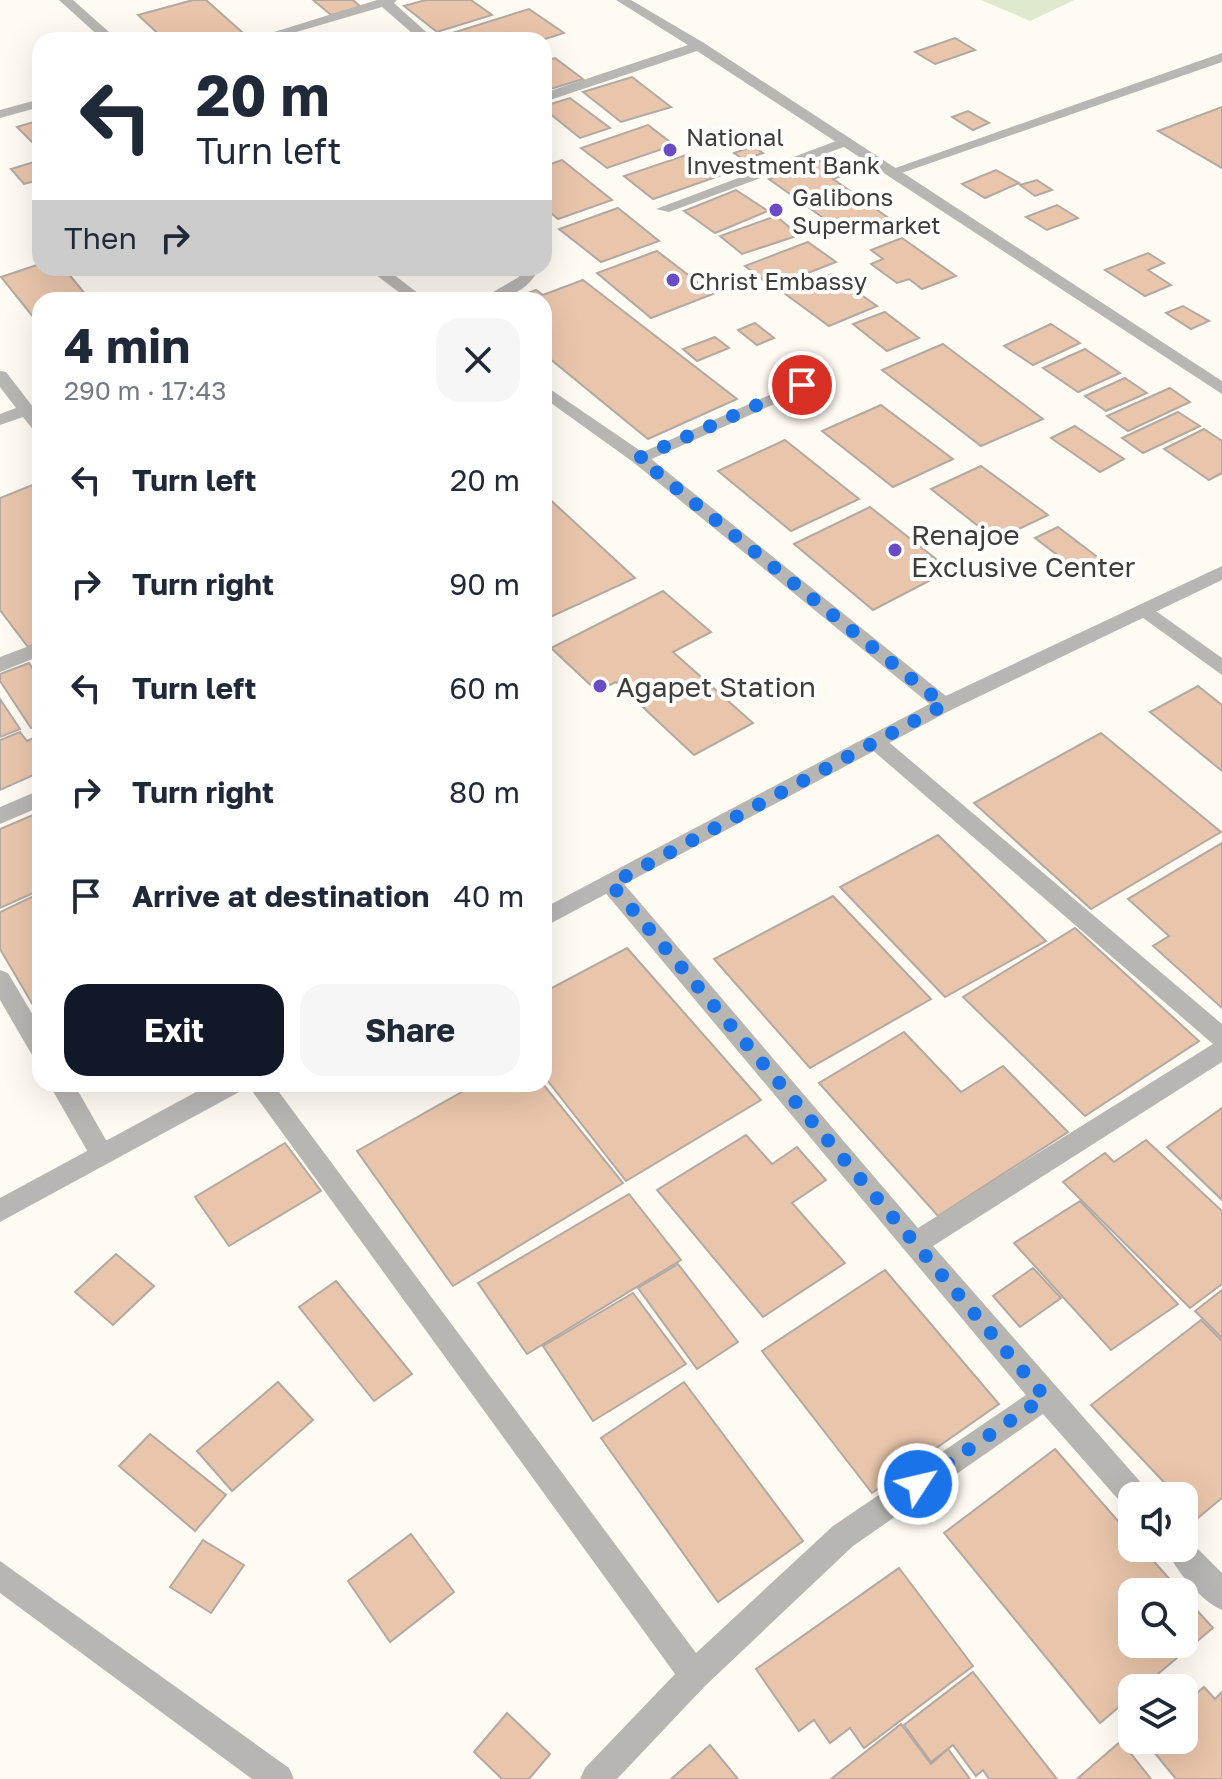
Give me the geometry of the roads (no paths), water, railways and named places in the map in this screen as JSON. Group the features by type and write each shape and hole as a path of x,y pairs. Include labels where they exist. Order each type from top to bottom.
{"street":[{"path":"65,0 102,32"},
{"path":"622,0 699,46 1222,389"},
{"path":"282,32 388,1 420,32"},
{"path":"552,95 699,46"},
{"path":"891,172 1222,57"},
{"path":"0,114 32,105"},
{"path":"664,209 844,142"},
{"path":"386,276 408,292"},
{"path":"503,292 526,280 528,276"},
{"path":"0,376 32,417"},
{"path":"639,458 802,385"},
{"path":"552,396 639,458 944,705"},
{"path":"0,420 27,410"},
{"path":"552,914 944,705 1222,572"},
{"path":"1146,610 1222,668"},
{"path":"0,665 32,652"},
{"path":"877,743 1222,1038"},
{"path":"0,816 32,802"},
{"path":"611,884 1045,1397 1121,1482"},
{"path":"0,979 32,1034"},
{"path":"916,1243 1222,1050"},
{"path":"66,1092 102,1154"},
{"path":"0,1211 218,1092"},
{"path":"265,1092 694,1675"},
{"path":"596,1779 694,1675 843,1536 1045,1397"},
{"path":"1193,1562 1222,1595"},
{"path":"0,1575 278,1779"}],"place":[{"name":"National Investment Bank","path":"670,150"},
{"name":"Galibons Supermarket","path":"776,210"},
{"name":"Christ Embassy","path":"673,280"},
{"name":"Renajoe Exclusive Center","path":"895,550"},
{"name":"Agapet Station","path":"600,686"}]}
